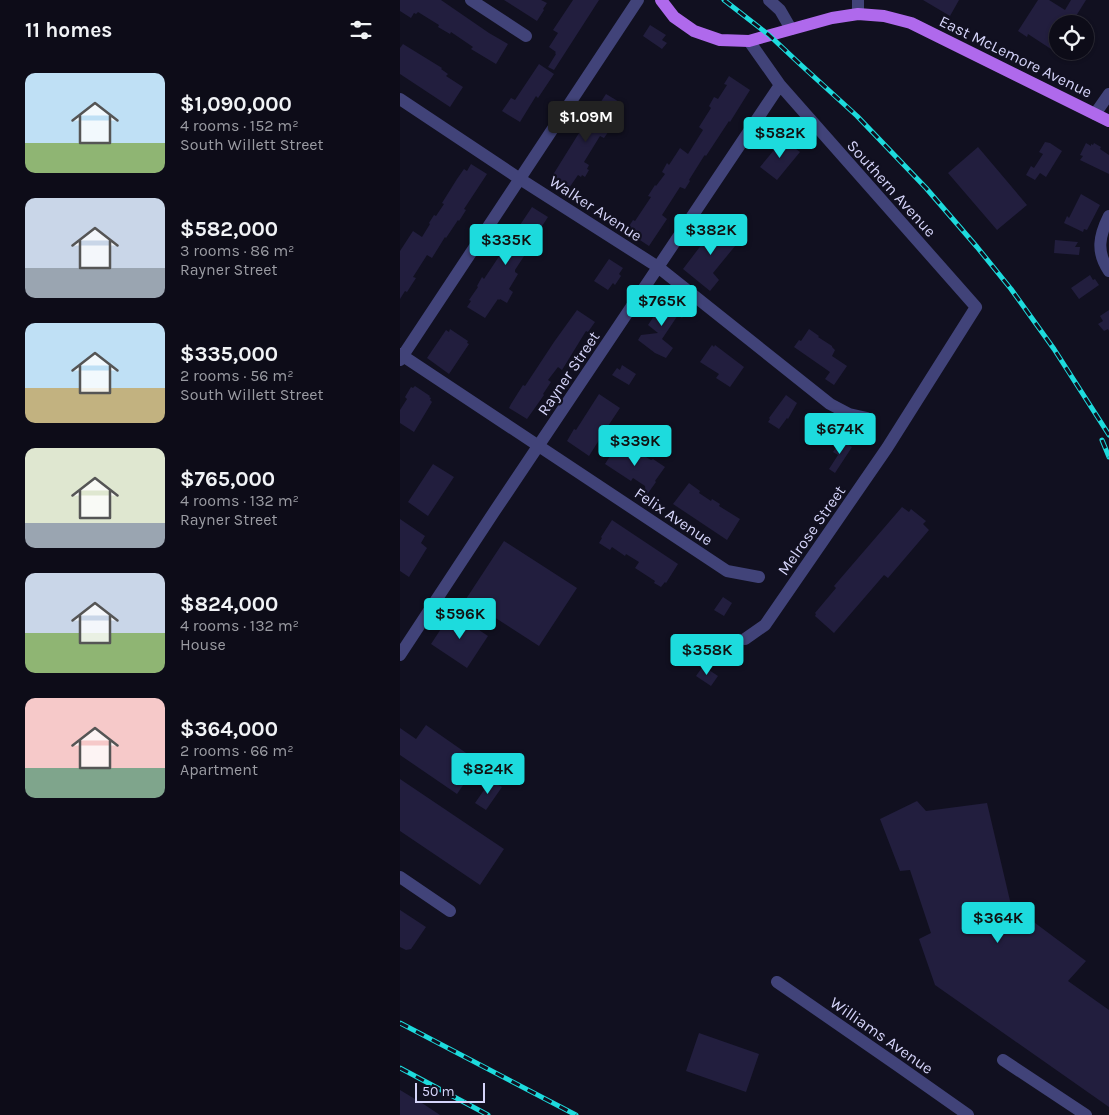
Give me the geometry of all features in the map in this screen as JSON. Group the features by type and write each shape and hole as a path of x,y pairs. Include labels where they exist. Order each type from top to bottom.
{"main road":[{"path":"661,0 674,18 694,31 720,40 749,41 791,29"},
{"name":"East McLemore Avenue","path":"791,29 832,18 858,14 884,16 911,22 1109,121"}],"street":[{"path":"471,0 526,36"},
{"path":"401,357 638,0"},
{"path":"769,0 780,10 791,29"},
{"path":"858,0 858,14"},
{"name":"Southern Avenue","path":"749,41 780,86 976,307"},
{"name":"Rayner Street","path":"400,655 780,86"},
{"path":"1095,114 1109,94"},
{"name":"Walker Avenue","path":"400,99 658,268 830,404 849,414 867,418"},
{"path":"1109,216 1099,243 1104,263 1109,271"},
{"name":"Melrose Street","path":"745,639 765,625 887,448 976,307"},
{"name":"Felix Avenue","path":"401,357 727,571 758,577"},
{"path":"400,877 450,911"},
{"name":"Williams Avenue","path":"777,982 968,1115"},
{"path":"1003,1060 1086,1115"}],"building":[{"path":"400,0 441,0 508,44 496,64 471,49 473,47 451,32 450,34 438,27 439,25 418,12 414,13 411,18 400,11"},
{"path":"504,0 541,0 547,3 537,21"},
{"path":"573,0 599,0 554,70 548,67 556,54 549,47 558,33 553,30"},
{"path":"923,0 959,0 950,16"},
{"path":"1038,0 1049,0 1065,10 1071,0 1086,0 1077,15 1049,15 1049,48 1028,34 1027,37 1018,31"},
{"path":"650,25 666,35 662,40 667,43 662,49 643,36"},
{"path":"403,44 442,68 448,74 446,76 463,87 450,107 400,74 400,48"},
{"path":"539,64 554,74 538,98 536,96 520,122 502,111 511,98 515,100"},
{"path":"729,76 750,90 730,122 706,156 704,156 685,189 680,187 662,215 667,219 649,246 626,231 651,197 648,196 655,185 665,174 662,172 667,163 669,165 680,148 688,154 703,130 699,127 711,108 709,106 714,97 718,99 727,85 724,84"},
{"path":"606,94 621,103 615,112 620,115 604,138 600,136 584,162 589,165 587,169 589,170 585,177 578,175 567,191 551,178 591,113 593,114"},
{"path":"781,137 800,152 777,180 760,167 774,150 772,149"},
{"path":"1045,142 1062,151 1046,177 1040,173 1035,180 1026,175 1031,166 1034,168 1043,154 1039,152"},
{"path":"1086,143 1091,146 1094,143 1109,155 1109,174 1080,160 1083,156 1080,155"},
{"path":"978,147 1027,205 997,230 948,173"},
{"path":"471,164 487,174 464,209 466,210 459,221 445,237 432,258 427,255 413,277 416,278 400,299 400,251 413,231 422,237 434,215 436,216 444,204 442,203 457,179 464,169 467,171"},
{"path":"1081,194 1100,205 1087,230 1084,229 1083,232 1064,223 1067,216 1069,218"},
{"path":"532,207 548,217 515,270 518,274 509,289 513,292 507,303 498,299 485,318 467,307 471,301 469,300 482,277 484,279"},
{"path":"718,223 740,240 713,273 719,280 710,291 683,269"},
{"path":"1055,240 1078,242 1075,247 1080,247 1079,255 1054,253"},
{"path":"609,259 623,268 619,274 621,276 615,285 613,283 608,290 594,281"},
{"path":"1090,275 1099,285 1079,299 1071,288"},
{"path":"666,298 673,300 687,310 682,318 678,315 662,339 673,348 666,358 655,353 638,340 641,335 658,333 648,325"},
{"path":"577,310 595,322 588,332 586,331 562,370 558,367 548,380 551,382 544,395 527,419 509,408 523,385 525,386"},
{"path":"1109,310 1109,331 1108,329 1104,331 1098,324 1103,321 1100,316"},
{"path":"450,329 468,341 467,343 469,344 449,374 427,358 446,330 449,332"},
{"path":"809,329 832,346 835,350 832,356 847,366 834,385 825,379 830,372 794,347 799,340 801,341"},
{"path":"712,345 714,347 715,345 744,367 730,387 716,378 719,374 700,362"},
{"path":"622,365 636,374 629,385 612,375 617,368 620,370"},
{"path":"415,386 430,396 432,402 414,432 400,423 400,410 407,399 405,397 411,387"},
{"path":"599,394 620,408 608,426 613,429 609,436 605,434 603,438 601,437 589,456 567,441"},
{"path":"786,395 797,403 788,419 779,429 768,422"},
{"path":"841,440 852,447 835,473 829,469 838,455 833,452"},
{"path":"617,445 634,455 636,451 665,467 646,496 645,486 633,478 631,481 605,464"},
{"path":"433,464 454,477 428,516 408,502"},
{"path":"689,483 700,491 699,493 711,501 712,499 720,504 719,506 740,519 727,540 673,504"},
{"path":"902,507 909,512 911,509 926,521 923,524 929,530 888,578 884,575 834,633 815,616 815,613 836,588 834,586"},
{"path":"400,519 425,536 421,543 427,548 409,577 400,571"},
{"path":"612,520 678,564 666,583 661,587 635,568 639,562 626,554 625,556 612,547 610,550 599,543"},
{"path":"504,541 577,588 539,646 466,599"},
{"path":"723,597 732,603 724,616 714,610"},
{"path":"452,612 488,636 467,668 431,644"},
{"path":"703,666 718,676 711,686 696,676"},
{"path":"426,725 479,762 457,794 400,755 400,728 416,739"},
{"path":"400,779 504,849 480,885 400,831"},
{"path":"491,780 502,787 486,810 475,803"},
{"path":"917,801 926,811 987,803 1011,905 1086,961 1068,981 1109,1010 1109,1107 935,985 919,939 931,933 910,870 900,871 880,819"},
{"path":"400,910 426,927 411,949 406,950 400,947"},
{"path":"699,1033 759,1054 746,1092 686,1071"},
{"path":"400,1090 425,1105 440,1115 400,1115"}],"railway":[{"path":"724,0 769,35 857,116 926,188 1011,289 1054,349 1109,435"},
{"path":"1102,440 1109,457"},
{"path":"400,1023 576,1115"},
{"path":"400,1068 488,1115"}]}
